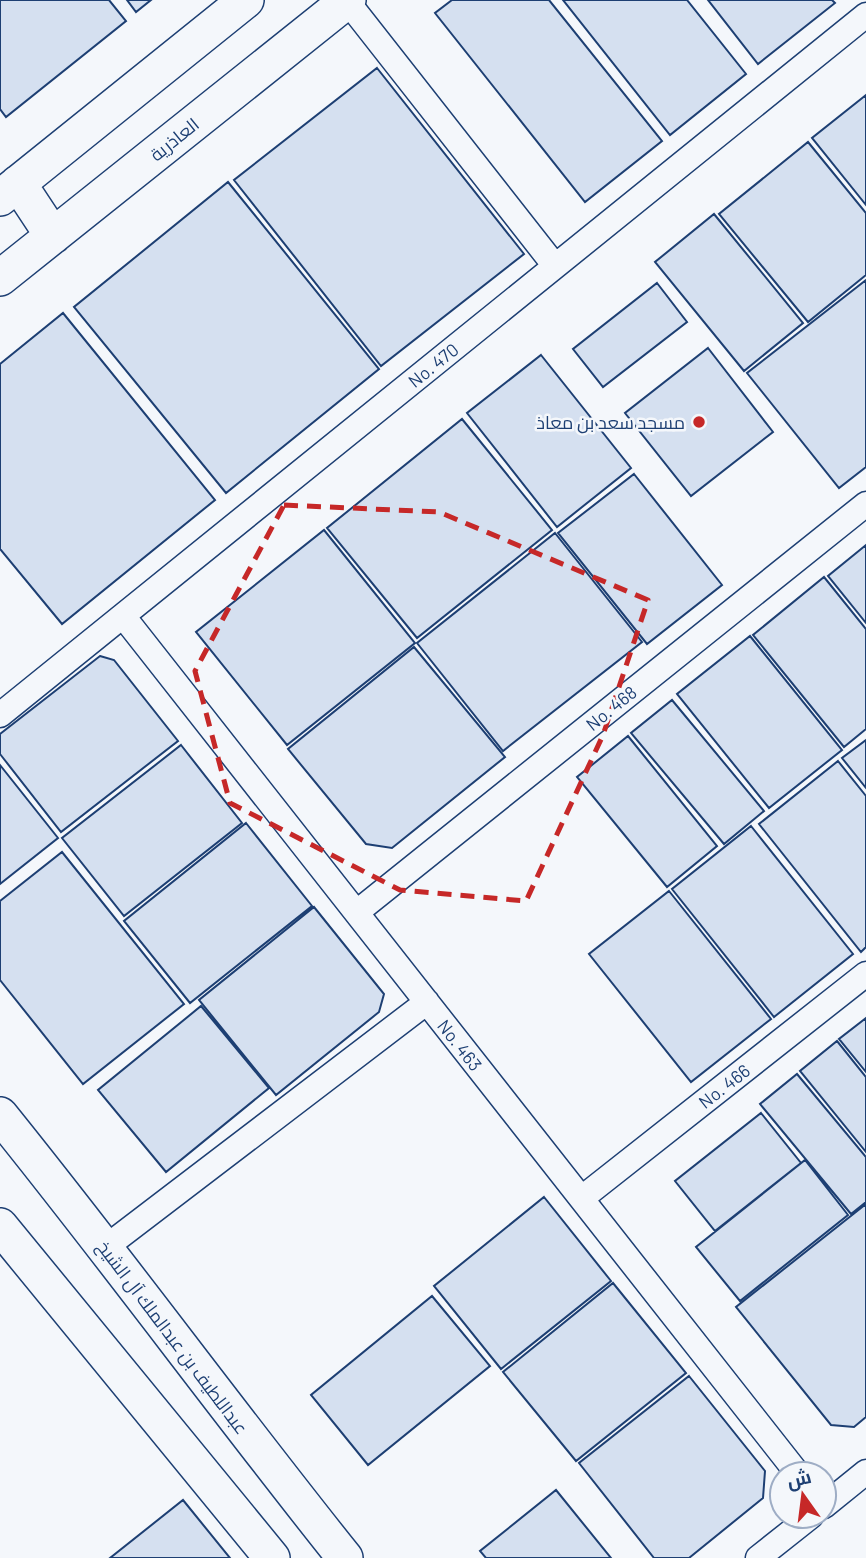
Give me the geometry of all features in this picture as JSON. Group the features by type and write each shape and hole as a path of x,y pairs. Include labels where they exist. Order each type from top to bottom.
{"street":[{"path":"52,236 9,190 246,0"},
{"path":"347,0 555,266"},
{"name":"العاذرية","path":"0,278 347,0"},
{"name":"No. 470","path":"0,715 866,15"},
{"name":"No. 468","path":"357,912 866,504"},
{"name":"No. 463","path":"123,615 787,1460"},
{"name":"No. 466","path":"582,1198 866,974"},
{"path":"106,1247 427,1002"},
{"name":"عبداللطيف بن عبدالملك آل الشيخ","path":"0,1115 106,1247 244,1433 345,1558"},
{"path":"0,1226 272,1558"},
{"path":"198,1465 244,1433"},
{"path":"838,1495 866,1472"},
{"path":"772,1554 797,1530"}],"highlighted area":[{"path":"284,505 439,512 648,600 603,735 526,901 400,890 230,803 195,671"}],"building":[{"path":"0,0 109,0 126,21 6,117 0,109"},
{"path":"127,0 151,0 136,12"},
{"path":"452,0 549,0 662,141 585,202 435,13"},
{"path":"563,0 687,0 746,74 670,135"},
{"path":"708,0 832,0 835,3 758,64"},
{"path":"377,68 524,254 381,366 234,180"},
{"path":"866,95 866,205 812,138"},
{"path":"808,142 866,213 866,275 808,322 719,214"},
{"path":"228,182 379,369 226,493 74,307"},
{"path":"714,214 803,323 744,371 655,262"},
{"path":"866,280 866,467 839,488 747,373"},
{"path":"657,283 687,322 603,387 573,349"},
{"path":"63,313 215,500 62,624 0,549 0,364"},
{"name":"مسجد سعد بن معاذ","path":"708,348 773,432 691,496 625,413"},
{"path":"541,355 631,468 557,527 467,413"},
{"path":"462,419 552,530 417,638 327,528"},
{"path":"634,474 722,585 647,644 558,533"},
{"path":"324,530 415,643 287,745 196,632"},
{"path":"555,533 642,642 503,751 417,643"},
{"path":"866,545 866,623 828,576"},
{"path":"824,577 866,629 866,729 844,747 753,635"},
{"path":"750,636 842,750 769,808 677,694"},
{"path":"414,647 505,757 392,848 366,844 288,749"},
{"path":"100,656 114,660 178,741 61,832 0,754 0,734"},
{"path":"672,700 764,811 724,844 631,733"},
{"path":"628,736 717,846 667,887 577,777"},
{"path":"866,740 866,788 842,758"},
{"path":"181,745 242,823 124,916 62,838"},
{"path":"838,761 866,796 866,947 861,952 759,824"},
{"path":"0,765 58,838 0,884"},
{"path":"246,823 312,906 190,1003 124,921"},
{"path":"751,826 853,954 774,1017 672,889"},
{"path":"62,852 184,1004 83,1084 0,980 0,901"},
{"path":"669,891 771,1019 691,1082 589,954"},
{"path":"314,907 384,994 379,1012 276,1095 199,1000"},
{"path":"201,1006 269,1088 166,1172 98,1090"},
{"path":"866,1018 866,1072 839,1039"},
{"path":"837,1041 866,1077 866,1152 800,1071"},
{"path":"797,1074 866,1157 866,1202 851,1214 760,1104"},
{"path":"761,1113 801,1163 715,1231 675,1181"},
{"path":"805,1160 848,1215 740,1301 696,1247"},
{"path":"544,1197 611,1281 501,1369 434,1286"},
{"path":"866,1204 866,1417 854,1427 831,1425 736,1307"},
{"path":"613,1283 686,1373 576,1461 503,1372"},
{"path":"432,1296 490,1366 368,1465 311,1395"},
{"path":"689,1376 765,1471 763,1498 689,1558 654,1558 579,1463"},
{"path":"556,1490 611,1558 486,1558 480,1551"},
{"path":"183,1500 230,1558 110,1558"}],"place":[{"name":"مسجد سعد بن معاذ","path":"699,422"}]}
